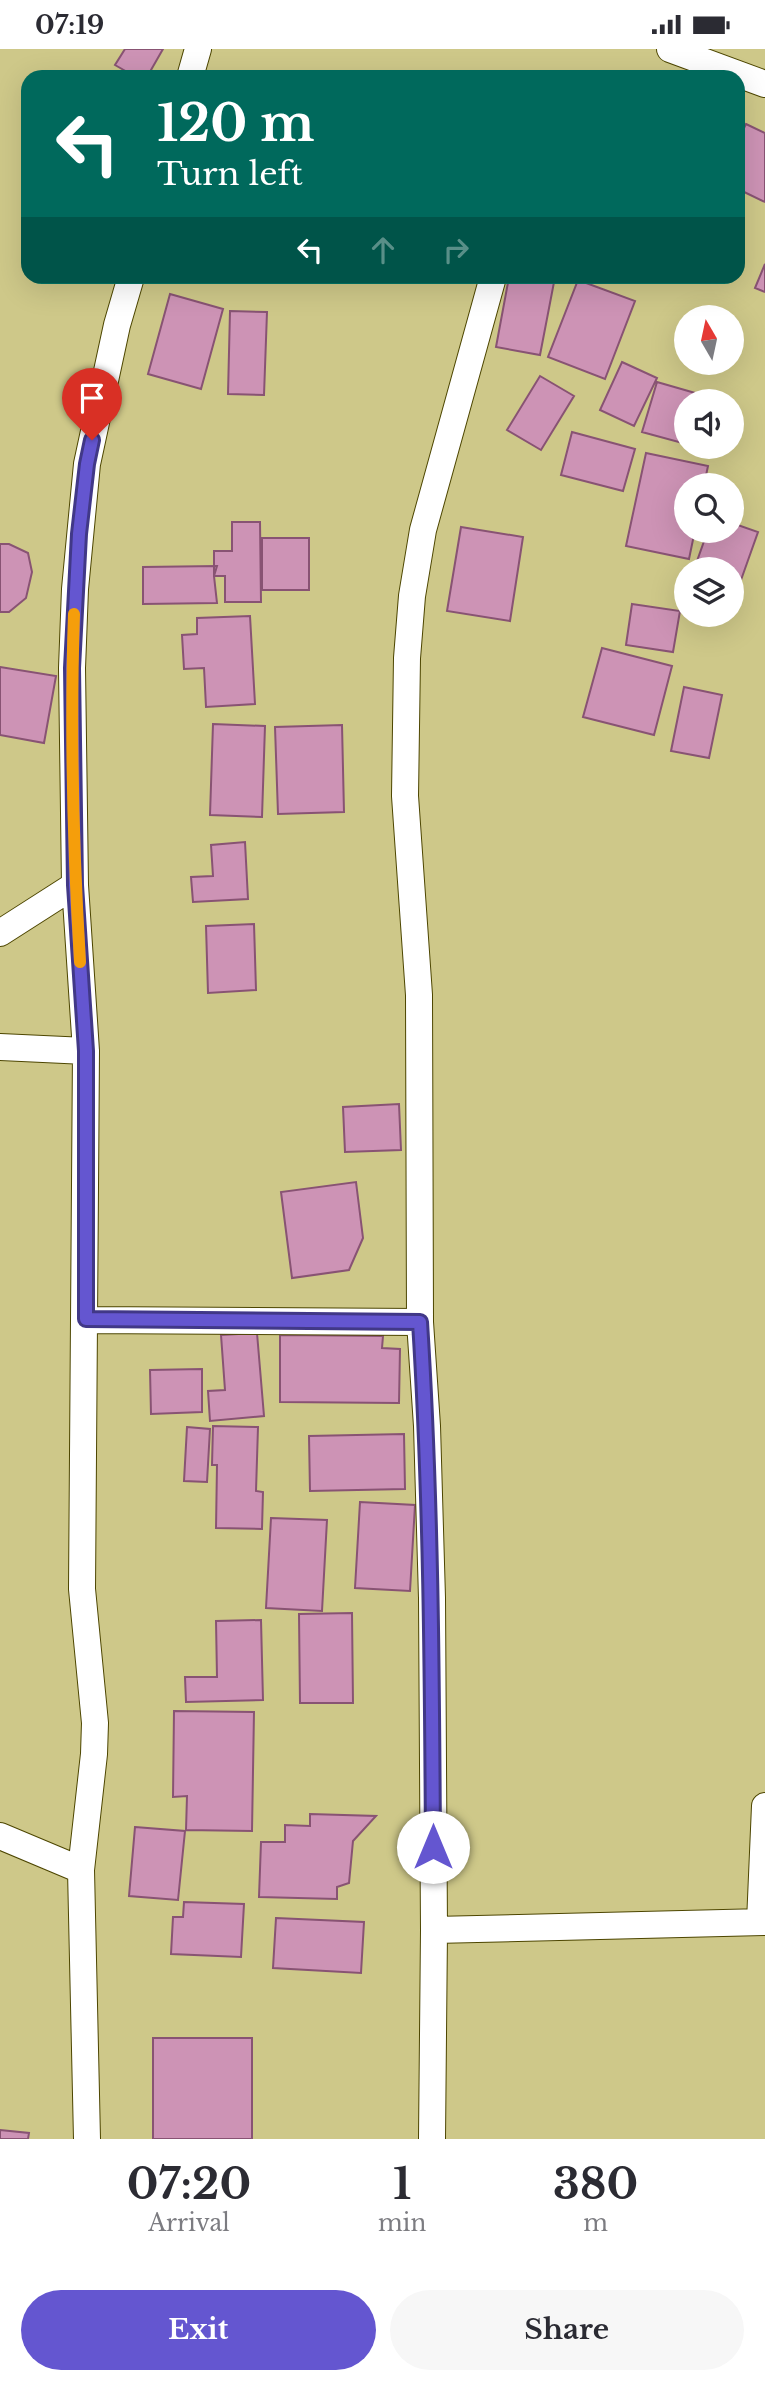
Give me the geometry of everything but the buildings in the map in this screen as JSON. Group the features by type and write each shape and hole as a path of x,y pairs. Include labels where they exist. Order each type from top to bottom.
{"street":[{"path":"192,70 198,49"},
{"path":"670,49 727,70"},
{"path":"745,77 765,84"},
{"path":"88,2139 81,1870 95,1723 82,1589 86,1051 75,885 72,668 79,534 87,464 117,325 129,284"},
{"path":"432,2139 432,1598 427,1426 420,1322 419,995 405,796 407,658 412,596 423,530 491,284"},
{"path":"0,933 75,885"},
{"path":"0,1047 86,1051"},
{"path":"86,1319 420,1322"},
{"path":"434,1930 762,1922 765,1806"},
{"path":"0,1836 81,1870"}],"slow traffic":[{"path":"74,614 72,668 75,885 80,962"}],"route":[{"path":"92,440 79,534 72,668 75,885 86,1051 86,1319 420,1322 427,1426 432,1598 433,1847"}]}
